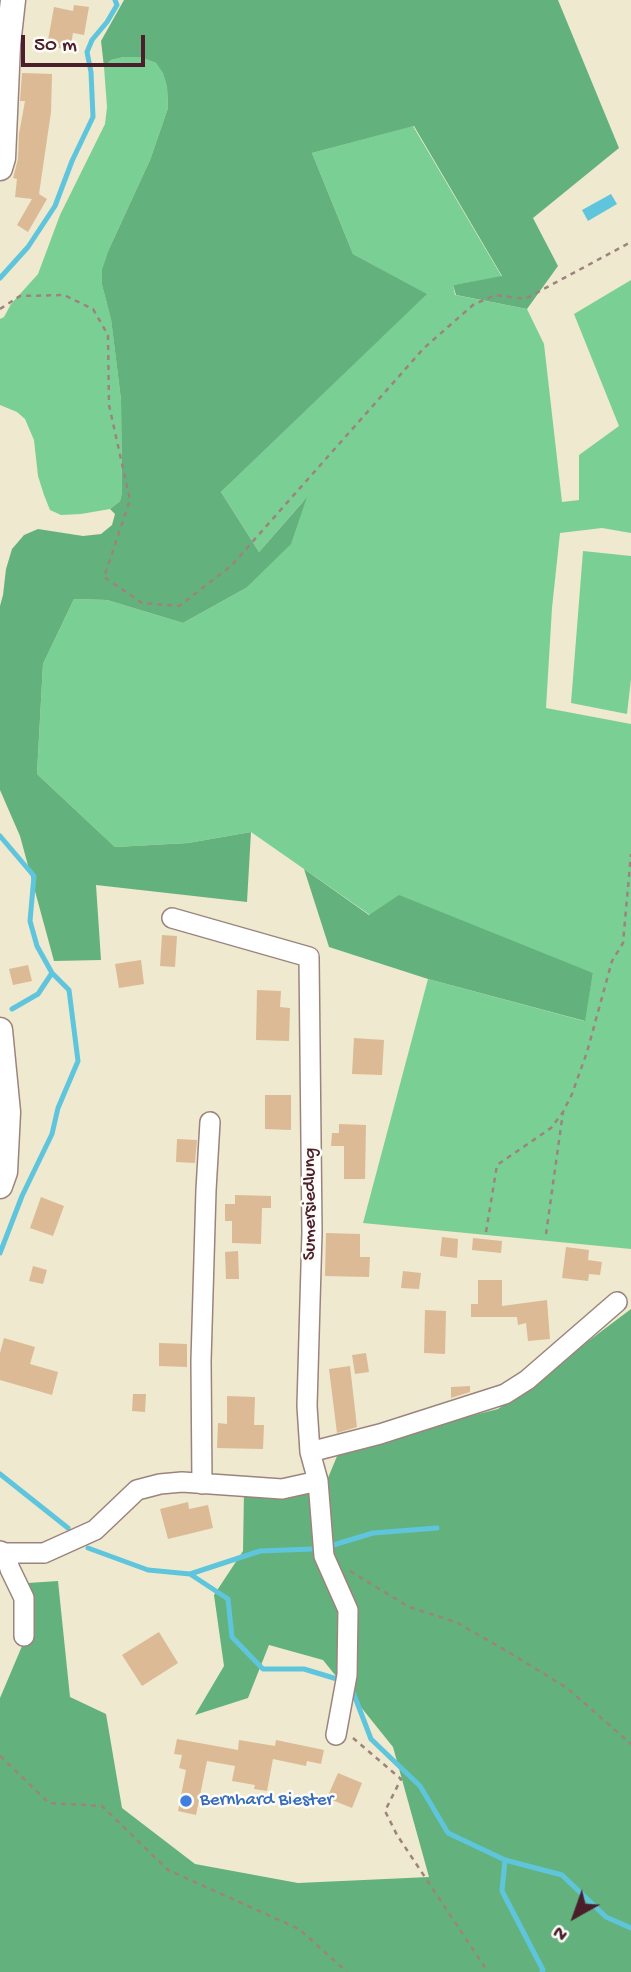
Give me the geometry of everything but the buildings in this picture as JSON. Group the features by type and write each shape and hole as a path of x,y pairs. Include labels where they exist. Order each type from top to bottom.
{"main road":[{"path":"0,168 3,159 8,45 13,0"},
{"path":"0,1030 8,1112 5,1172 0,1186"}],"street":[{"name":"Sumersiedlung","path":"172,918 309,957 312,1232 307,1406 310,1451 318,1481 324,1556 348,1610 347,1675 336,1735"},
{"path":"202,1484 201,1362 206,1190 211,1122"},
{"path":"310,1451 380,1434 505,1394 527,1380 617,1302"},
{"path":"24,1636 24,1598 2,1552 44,1553 95,1530 137,1490 160,1484 182,1482 282,1489 318,1481"}],"path":[{"path":"0,309 20,296 64,295 93,309 108,335 109,405 130,500 104,577 142,603 179,606 231,566 424,348 465,311 495,296 525,299 631,242"},
{"path":"486,1232 497,1165 551,1128 572,1094 587,1052 612,961 623,943 631,854"},
{"path":"546,1234 563,1112"},
{"path":"324,1556 409,1607 456,1622 522,1660 567,1688 631,1744"},
{"path":"336,1735 355,1738 372,1756 401,1779 384,1811 397,1835 488,1972"},
{"path":"0,1756 49,1803 102,1806 168,1870 299,1929 347,1972"}],"green space":[{"path":"124,0 558,0 619,148 533,218 558,266 527,309 456,295 453,285 502,276 414,126 312,153 353,254 427,294 221,492 259,552 307,497 291,544 246,588 183,623 107,600 74,599 43,664 37,774 115,847 188,843 251,832 247,902 96,885 101,960 54,961 20,836 0,790 0,606 12,549 24,535 38,529 83,536 101,534 112,525 115,514 110,509 120,501 122,493 121,400 111,319 102,285 102,270 150,160 168,108 167,87 163,73 156,63 140,57 124,57 111,60 104,67 101,41"},
{"path":"140,57 156,63 163,72 167,87 168,108 150,160 109,249 102,285 111,318 121,400 122,493 120,501 110,509 61,515 50,510 44,495 38,476 34,440 25,419 17,412 0,405 0,319 38,274 60,215 105,124 107,107 104,67 111,60"},
{"path":"413,126 502,277 453,285 455,295 527,309 544,344 562,502 579,500 579,455 619,426 574,314 631,280 631,533 602,528 560,533 546,708 631,724 631,1249 363,1223 428,979 584,1021 593,973 370,915 251,832 188,843 115,847 37,774 43,664 74,599 107,600 183,623 246,588 305,499 259,552 221,492 426,294 353,254 312,153"},
{"path":"583,551 631,556 631,679 627,714 571,703"},
{"path":"304,869 369,915 399,895 593,973 585,1021 428,979 329,947"},
{"path":"631,1309 631,1972 0,1972 0,1698 25,1639 28,1583 58,1581 70,1697 106,1714 122,1808 195,1864 298,1883 429,1877 393,1747 323,1660 269,1645 248,1698 195,1715 224,1666 214,1595 243,1551 244,1491 323,1490 340,1449 498,1409"}],"water":[{"path":"611,194 617,204 588,221 582,210"}],"waterway":[{"path":"0,278 28,247 55,206 93,117 91,72 87,52 92,40 117,5 115,0"},
{"path":"0,836 34,876 30,921 37,946 52,973 69,990 78,1061 58,1108 52,1134 22,1196 0,1253"},
{"path":"12,1009 38,994 52,973"},
{"path":"0,1474 68,1528"},
{"path":"330,1546 373,1533 437,1528"},
{"path":"88,1548 148,1570 190,1574 228,1599 232,1637 263,1669 304,1669 337,1679"},
{"path":"190,1574 260,1551 312,1549"},
{"path":"353,1692 371,1739 420,1786 448,1833 505,1860 562,1875 606,1917 631,1928"},
{"path":"505,1860 502,1891 542,1972"}],"place":[{"name":"Bernhard Biester","path":"186,1801"}]}
